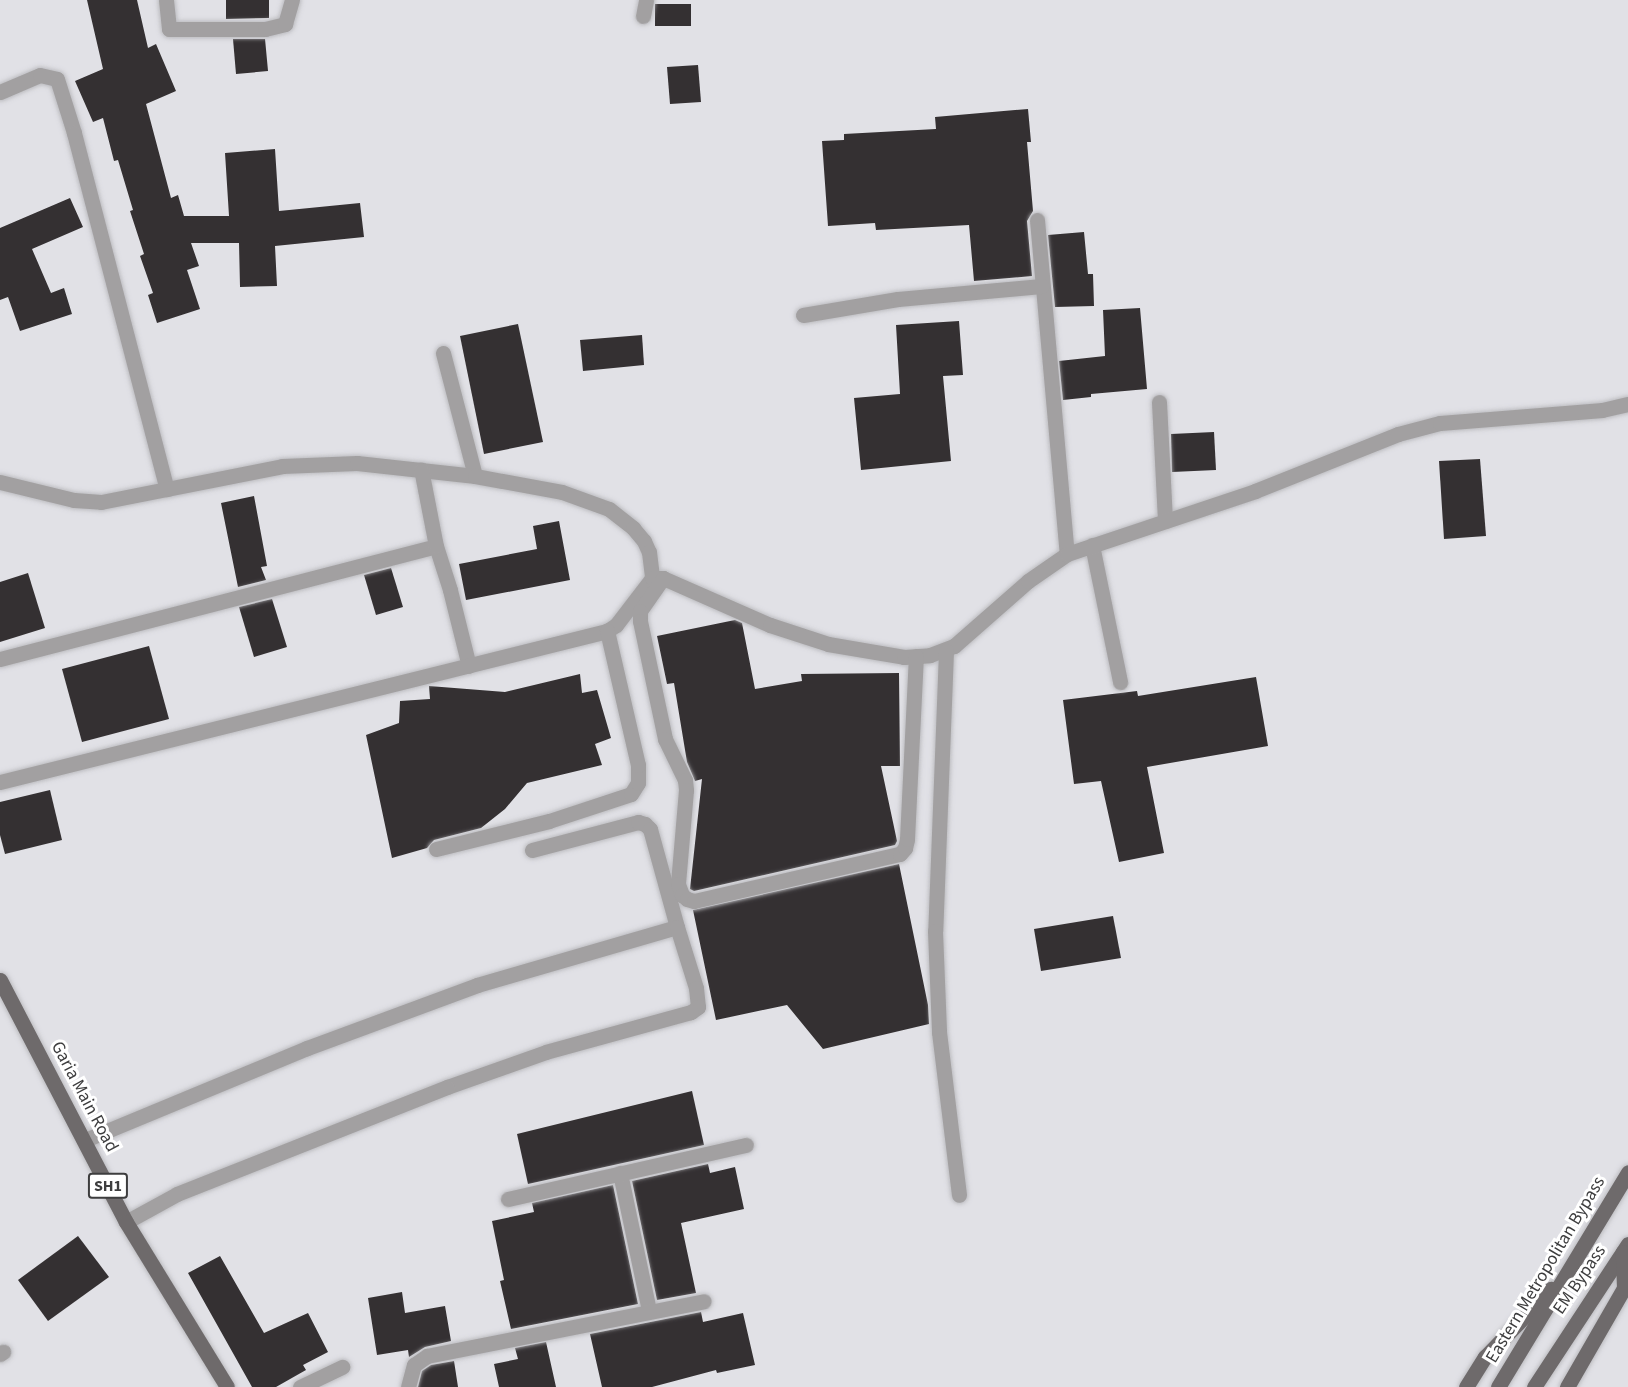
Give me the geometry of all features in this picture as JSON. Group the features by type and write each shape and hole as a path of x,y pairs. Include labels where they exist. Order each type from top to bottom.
{"main road":[{"name":"Garia Main Road","path":"0,980 126,1222 226,1387"},
{"name":"Eastern Metropolitan Bypass","path":"1498,1387 1538,1325 1564,1276 1628,1172"},
{"path":"1567,1387 1624,1288 1625,1248"},
{"name":"EM Bypass","path":"1534,1387 1625,1248"},
{"path":"1466,1387 1485,1357 1564,1276"}],"street":[{"path":"166,0 169,29 242,30 265,29 285,24 292,0"},
{"path":"643,16 646,0"},
{"path":"0,92 40,75 57,79 75,133 167,489"},
{"path":"1036,220 1067,554"},
{"path":"804,315 898,299 1041,286"},
{"path":"443,353 475,476"},
{"path":"1159,402 1165,521"},
{"path":"657,578 771,625 828,644 882,655 916,656 946,651 965,639 1028,581 1067,554 1255,491 1425,426 1479,419 1602,410 1628,404"},
{"path":"0,482 74,500 101,502 306,464 357,463 475,476 562,492 609,509 645,541 657,578 640,611 640,621 665,739 685,780 678,884 681,895 694,901 900,854 905,848 907,839 916,656"},
{"path":"421,469 436,546 450,590 469,666"},
{"path":"1092,545 1120,682"},
{"path":"0,659 436,546"},
{"path":"0,782 608,631 657,578"},
{"path":"436,849 549,821 631,794 638,783 638,765 608,631"},
{"path":"946,651 935,931 939,1032 959,1195"},
{"path":"126,1222 177,1194 428,1094 546,1052 691,1012 698,1006 696,988 650,828 638,822 532,850"},
{"path":"85,1140 307,1048 466,989 677,927"},
{"path":"508,1199 746,1145"},
{"path":"620,1173 648,1311"},
{"path":"408,1387 414,1365 427,1356 704,1301"},
{"path":"300,1387 342,1367"}],"building":[{"path":"87,0 137,0 148,48 156,44 176,91 146,104 171,198 178,195 184,216 229,216 225,153 275,149 279,211 360,203 364,237 275,246 277,286 240,287 239,243 191,243 199,266 187,270 200,309 157,323 148,295 153,293 140,256 144,254 130,211 133,210 118,160 114,161 103,118 93,122 75,81 103,69"},
{"path":"226,0 269,0 269,18 226,19"},
{"path":"655,4 691,4 691,26 655,26"},
{"path":"233,39 265,39 268,71 236,74"},
{"path":"698,65 701,102 670,104 667,67"},
{"path":"1028,109 1031,142 1027,142 1033,211 1027,221 1032,276 974,281 969,225 876,230 875,223 828,226 822,141 844,140 844,134 936,129 935,117"},
{"path":"70,198 83,227 32,249 51,293 64,288 72,314 20,331 8,297 0,300 0,228"},
{"path":"1084,232 1088,274 1093,274 1094,306 1055,307 1048,235"},
{"path":"1140,308 1147,389 1091,394 1091,397 1063,400 1059,361 1105,356 1103,310"},
{"path":"959,321 963,375 943,376 951,461 861,470 854,398 900,394 896,325"},
{"path":"518,324 543,442 484,454 460,336"},
{"path":"642,335 644,365 583,371 580,340"},
{"path":"1214,432 1216,470 1172,472 1171,434"},
{"path":"1480,459 1486,536 1444,539 1439,461"},
{"path":"254,496 267,566 261,567 266,580 238,587 221,503"},
{"path":"559,521 570,580 466,600 459,564 537,549 533,526"},
{"path":"391,568 403,607 376,615 364,575"},
{"path":"28,573 45,628 0,642 0,582"},
{"path":"272,599 287,647 254,657 239,607"},
{"path":"735,620 742,623 755,689 802,681 801,674 899,673 900,766 881,766 897,841 895,845 694,891 690,889 702,779 695,781 687,762 674,683 667,684 657,636"},
{"path":"149,646 169,719 82,742 62,669"},
{"path":"580,674 582,693 597,690 611,738 595,744 602,765 527,783 505,809 481,828 434,840 427,848 392,858 366,735 399,723 400,701 430,699 429,686 505,692"},
{"path":"1256,677 1268,746 1147,767 1164,853 1119,862 1101,781 1074,784 1063,700 1137,691 1138,696"},
{"path":"50,790 62,840 5,854 0,835 0,802"},
{"path":"899,864 928,1005 929,1024 823,1049 787,1005 716,1020 693,910"},
{"path":"1113,916 1121,958 1041,971 1034,929"},
{"path":"692,1091 704,1145 528,1184 517,1134"},
{"path":"708,1164 710,1173 735,1167 744,1209 681,1223 696,1293 657,1300 632,1181"},
{"path":"613,1185 638,1304 511,1329 500,1281 504,1280 492,1221 534,1212 532,1203"},
{"path":"78,1236 109,1277 48,1321 18,1280"},
{"path":"220,1256 264,1333 308,1313 328,1352 303,1365 306,1370 276,1387 252,1387 188,1273"},
{"path":"402,1292 405,1313 445,1306 451,1341 425,1347 409,1357 408,1350 377,1355 368,1298"},
{"path":"701,1312 703,1322 743,1313 755,1365 717,1373 716,1370 652,1387 602,1387 590,1334"},
{"path":"546,1342 556,1387 499,1387 494,1364 518,1359 515,1348"},
{"path":"454,1361 458,1387 418,1387 422,1371 431,1365"}]}
